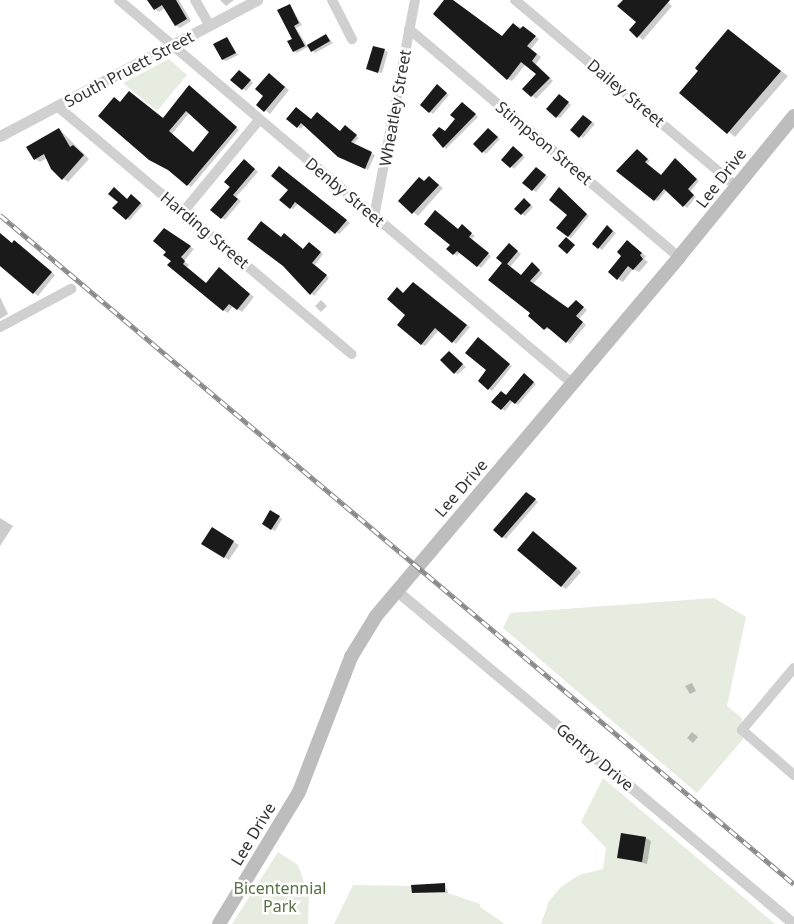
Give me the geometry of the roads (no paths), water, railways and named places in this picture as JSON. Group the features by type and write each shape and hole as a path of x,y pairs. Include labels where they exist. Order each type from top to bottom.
{"main road":[{"name":"Lee Drive","path":"219,924 299,792 351,657 376,616 680,257 794,116"}],"street":[{"name":"Denby Street","path":"119,0 573,384"},
{"path":"196,0 210,26"},
{"name":"South Pruett Street","path":"0,136 257,0"},
{"path":"332,0 352,39"},
{"name":"Wheatley Street","path":"374,217 415,0"},
{"name":"Dailey Street","path":"515,0 737,187"},
{"name":"Stimpson Street","path":"409,29 680,257"},
{"name":"Harding Street","path":"57,106 352,354"},
{"path":"183,212 259,120"},
{"path":"0,327 70,289"},
{"name":"Gentry Drive","path":"397,591 794,924"},
{"path":"794,668 742,730 794,775"}],"railway":[{"path":"0,215 794,884"}],"park label":[{"name":"Bicentennial Park","path":"280,897"}]}
